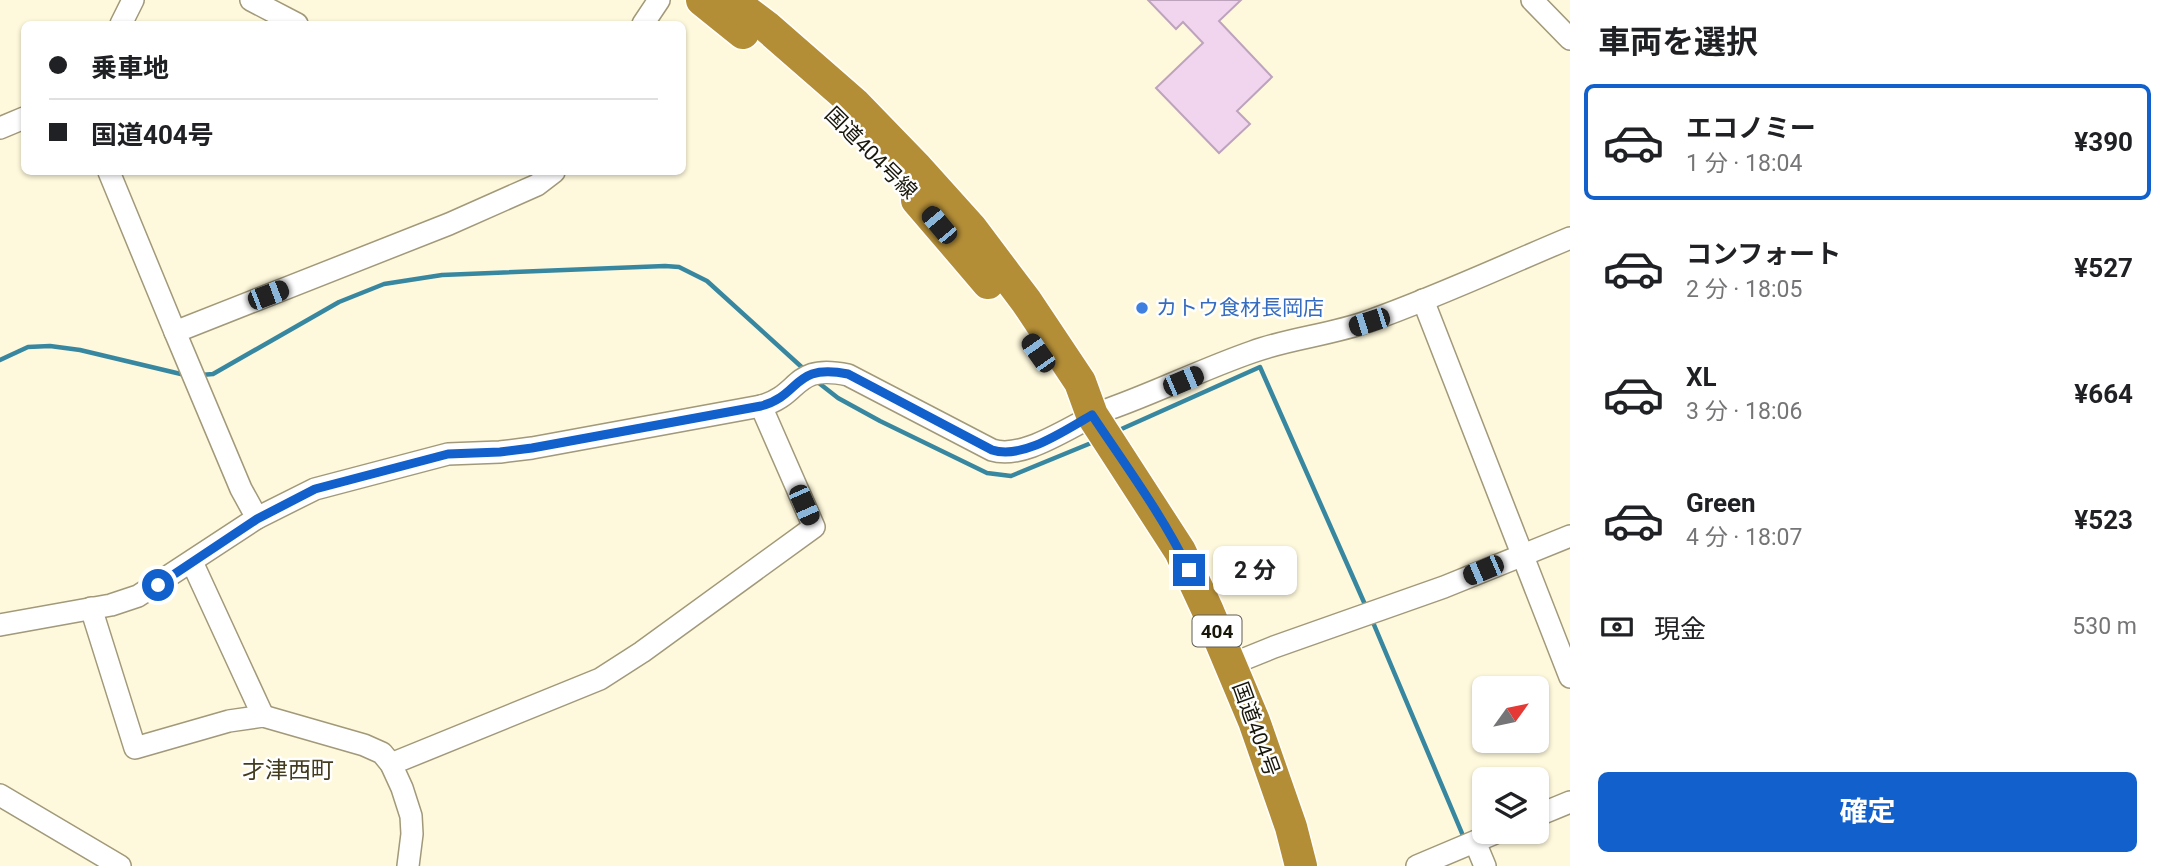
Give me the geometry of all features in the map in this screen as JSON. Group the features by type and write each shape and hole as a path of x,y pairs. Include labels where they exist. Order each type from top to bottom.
{"highway":[{"name":"国道404号線","path":"702,0 755,43 882,161 925,207 1000,298 1064,390 1092,415"},
{"name":"国道404号線","path":"732,0 854,103 971,228 1026,301 1080,382 1092,415"},
{"name":"国道404号","path":"1092,415 1180,551 1232,664 1291,827 1301,866"}],"street":[{"path":"123,21 134,0"},
{"path":"251,0 291,21"},
{"path":"645,21 659,0"},
{"path":"1546,5 1570,39"},
{"path":"0,128 21,119"},
{"path":"110,175 241,489 257,519"},
{"path":"175,332 449,224 537,185 550,175"},
{"path":"0,625 138,596 257,519 315,489 436,457 464,452 500,452 532,448 761,406 773,403 802,377 831,371 848,374 1004,454 1028,448 1092,415 1165,389 1250,353 1279,343 1349,328 1570,238"},
{"path":"1423,300 1570,677"},
{"path":"391,764 600,679 642,652 814,527 761,406"},
{"path":"1232,664 1444,587 1570,536"},
{"path":"192,562 263,716"},
{"path":"91,608 135,748 229,721 263,716 382,753 391,764 411,816 408,866"},
{"path":"0,795 120,866"},
{"path":"1549,811 1570,802"},
{"path":"1417,866 1472,843"},
{"path":"1476,844 1485,866"}],"building":[{"path":"1148,0 1241,0 1219,21 1272,77 1237,111 1250,124 1219,153 1156,88 1203,43 1183,22 1176,29"}],"waterway":[{"path":"201,375 213,374 339,302 384,284 442,275 665,266 679,267 707,281 806,371"},
{"path":"0,360 28,347 50,346 80,350 185,375"},
{"path":"1117,431 1260,367 1367,609"},
{"path":"815,380 838,398 880,421 987,473 1011,476 1096,441"},
{"path":"1372,620 1464,838"}],"place":[{"name":"カトウ食材長岡店","path":"1142,308"}],"district":[{"name":"才津西町","path":"288,770"}],"route":[{"path":"158,585 257,519 315,489 448,454 532,448 761,406 773,403 802,377 831,371 848,374 1004,454 1028,448 1092,415 1142,489 1189,570"}]}
